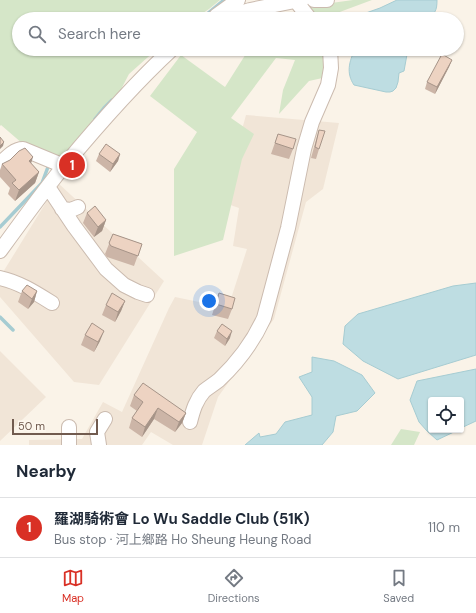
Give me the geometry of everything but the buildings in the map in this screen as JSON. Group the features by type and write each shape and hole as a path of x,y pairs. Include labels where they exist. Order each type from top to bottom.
{"street":[{"path":"222,12 238,0"},
{"path":"244,12 297,0 305,12"},
{"path":"314,0 326,0"},
{"path":"0,251 64,166 125,96 165,56"},
{"path":"190,422 196,402 204,392 219,380 242,354 264,318 288,228 304,149 314,118 328,85 331,68 330,56"},
{"path":"0,164 15,150 23,149 64,166"},
{"path":"48,187 62,209 106,269 124,285 147,295"},
{"path":"62,209 71,210 78,207"},
{"path":"0,278 33,291 52,303"},
{"path":"99,445 97,432 104,419"},
{"path":"69,427 69,445"}],"shaded area":[{"path":"246,115 339,123 323,189 306,202 274,319 218,397 202,445 173,445 151,432 142,445 29,445 29,440 82,439 103,402 122,412 175,297 228,308 247,249 233,246 239,208 222,202"},
{"path":"58,183 164,281 99,385 74,382 0,297 0,277"},
{"path":"0,351 46,397 0,441"}],"green space":[{"path":"0,0 220,0 204,12 12,12 12,56 149,56 129,74 114,103 60,160 23,144 1,125 0,126"},
{"path":"353,0 372,0 340,12 294,12 324,4"},
{"path":"180,56 182,56 225,87 245,56 337,56 336,75 309,81 279,114 283,90 295,60 276,58 231,118 254,134 242,159 223,240 174,256 174,169 197,132 150,96"},
{"path":"401,429 420,432 414,445 391,445"}],"water":[{"path":"397,0 437,0 435,12 369,12"},
{"path":"352,56 407,56 404,71 399,73 396,88 390,92 354,85 349,72"},
{"path":"476,283 476,355 398,379 363,361 343,344 345,326 358,314 453,286"},
{"path":"312,357 334,361 362,375 375,393 357,411 336,416 333,432 322,445 245,445 259,433 260,437 276,434 285,422 312,415 312,397 299,377 312,372"},
{"path":"476,369 476,421 464,427 464,397 428,397 428,432 419,422 410,400 417,381"},
{"path":"429,433 452,433 437,440"}],"waterway":[{"path":"209,12 224,0"},
{"path":"95,119 112,100"},
{"path":"0,227 42,183 48,167"},
{"path":"0,317 13,330"}],"place":[{"name":"羅湖騎術會 Lo Wu Saddle Club (51K)","path":"72,165"}]}
